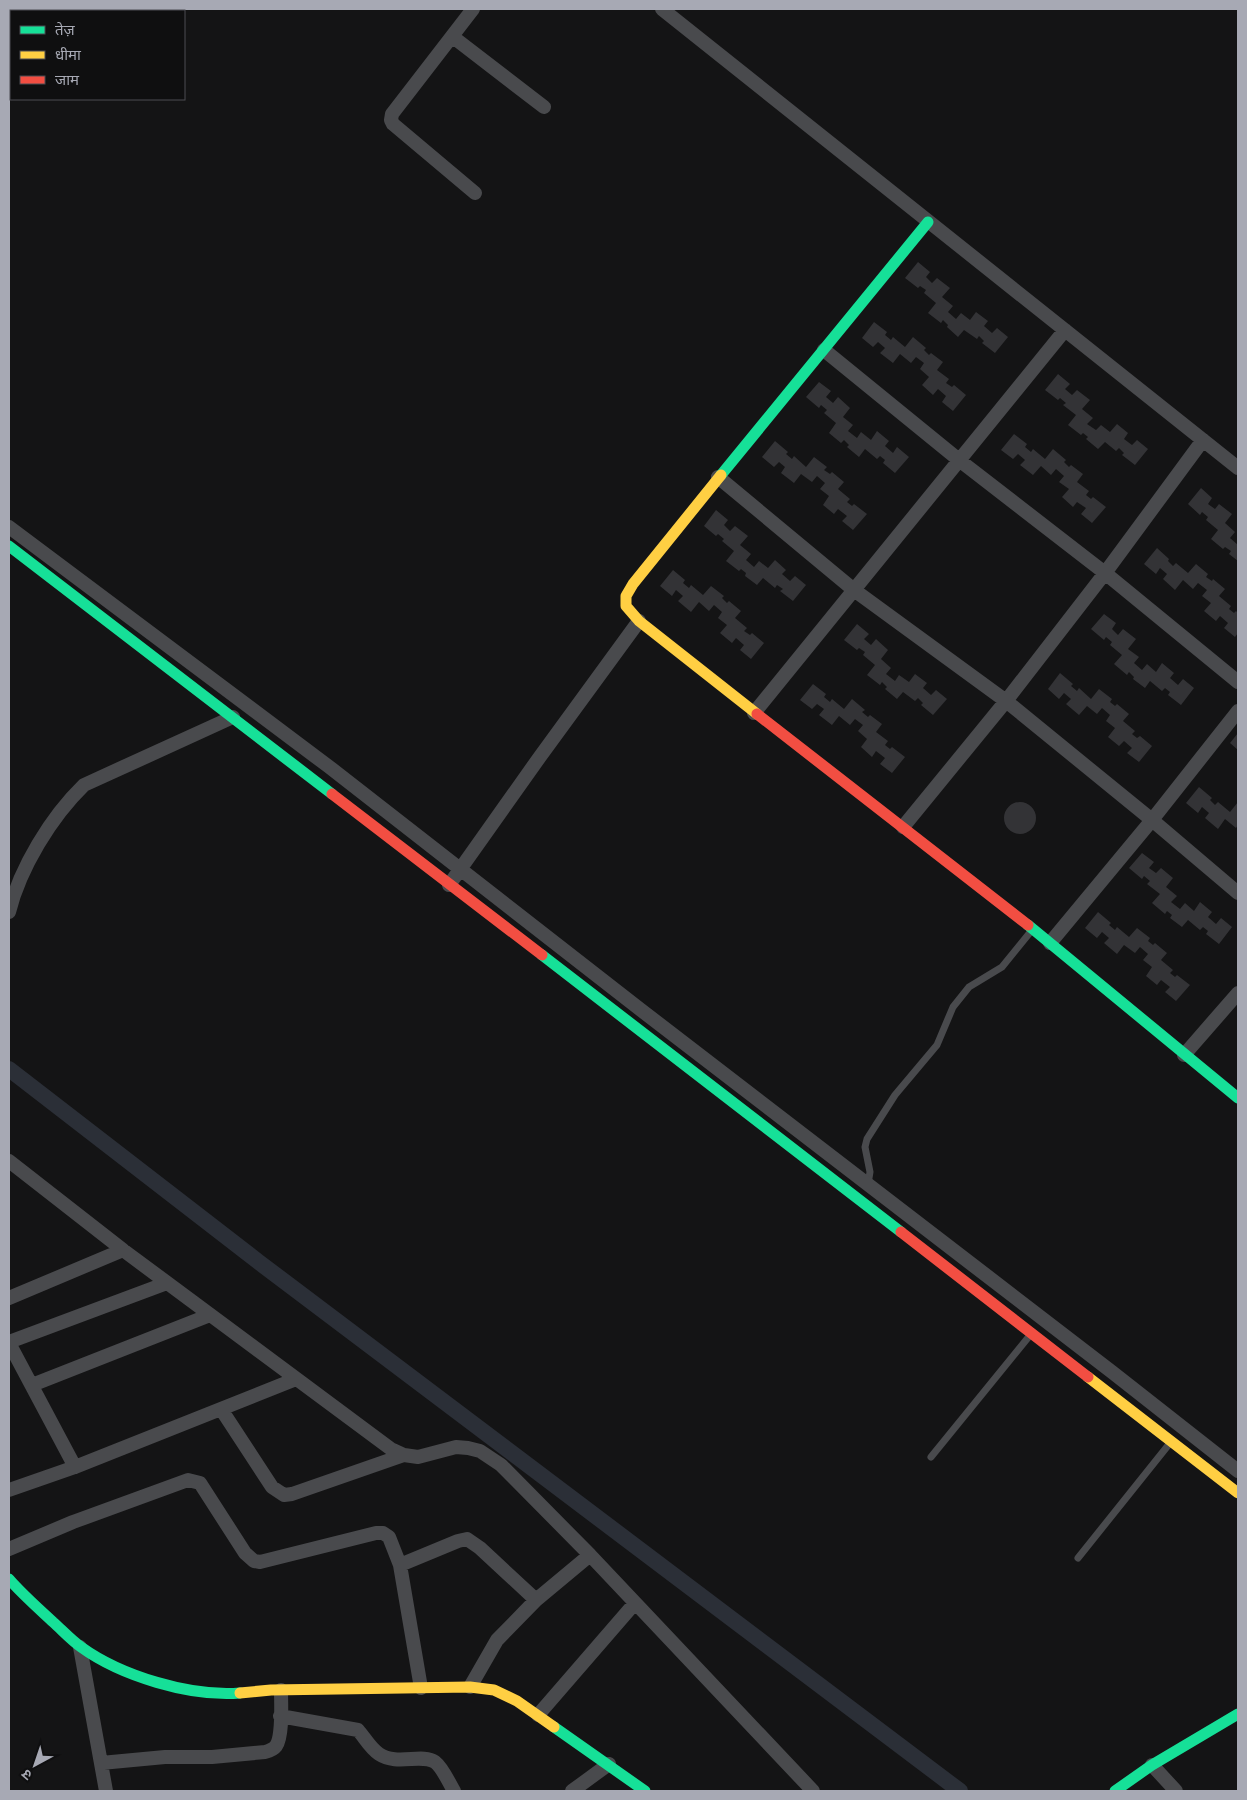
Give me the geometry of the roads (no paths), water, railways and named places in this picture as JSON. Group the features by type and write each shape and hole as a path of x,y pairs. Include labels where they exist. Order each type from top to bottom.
{"street":[{"path":"473,9 392,114 391,120 393,124 474,193"},
{"path":"662,9 1238,468"},
{"path":"453,37 544,107"},
{"path":"928,222 718,477 633,584 626,596 626,606 639,621 1050,943 1238,1098"},
{"path":"754,713 1064,330"},
{"path":"824,350 959,460 1105,573 1238,682"},
{"path":"903,827 1006,701 1105,573 1203,440"},
{"path":"718,477 854,590 1006,701 1238,893"},
{"path":"9,527 328,766 1238,1471"},
{"path":"9,546 614,1009 1238,1493"},
{"path":"450,885 460,868 639,621"},
{"path":"1050,943 1152,820 1238,711"},
{"path":"9,912 24,870 34,853 56,816 84,785 233,716"},
{"path":"1184,1055 1238,994"},
{"path":"9,1161 123,1250 391,1449 404,1455 418,1458 456,1447 480,1451 501,1465 590,1555 813,1791"},
{"path":"9,1298 123,1250"},
{"path":"75,1467 9,1343 167,1283"},
{"path":"32,1385 210,1315"},
{"path":"9,1490 75,1467 296,1379"},
{"path":"221,1409 272,1487 284,1495 292,1494 404,1455"},
{"path":"9,1550 73,1522 188,1480 200,1483 245,1553 260,1562 376,1533 383,1533 389,1536 400,1565 421,1688"},
{"path":"400,1565 458,1541 467,1540 480,1548 536,1600"},
{"path":"470,1687 497,1640 536,1600 590,1555"},
{"path":"9,1579 14,1586 80,1647 114,1667 145,1679 189,1690 228,1694 281,1690 470,1687 494,1690 517,1700 646,1791"},
{"path":"538,1715 635,1603"},
{"path":"80,1647 106,1791"},
{"path":"100,1763 165,1757 212,1757 272,1750 277,1745 280,1735 281,1690"},
{"path":"1115,1791 1152,1766 1238,1714"},
{"path":"280,1716 358,1730 373,1749 380,1755 393,1760 426,1759 434,1761 454,1791"},
{"path":"572,1791 609,1764"},
{"path":"1152,1766 1176,1791"}],"lane":[{"path":"868,1184 870,1172 865,1147 867,1139 895,1095 936,1045 953,1007 975,983 1002,967 1033,930"},
{"path":"931,1458 1032,1332"},
{"path":"1078,1558 1172,1440"}],"waterway":[{"path":"9,1069 260,1263 960,1791"}]}
